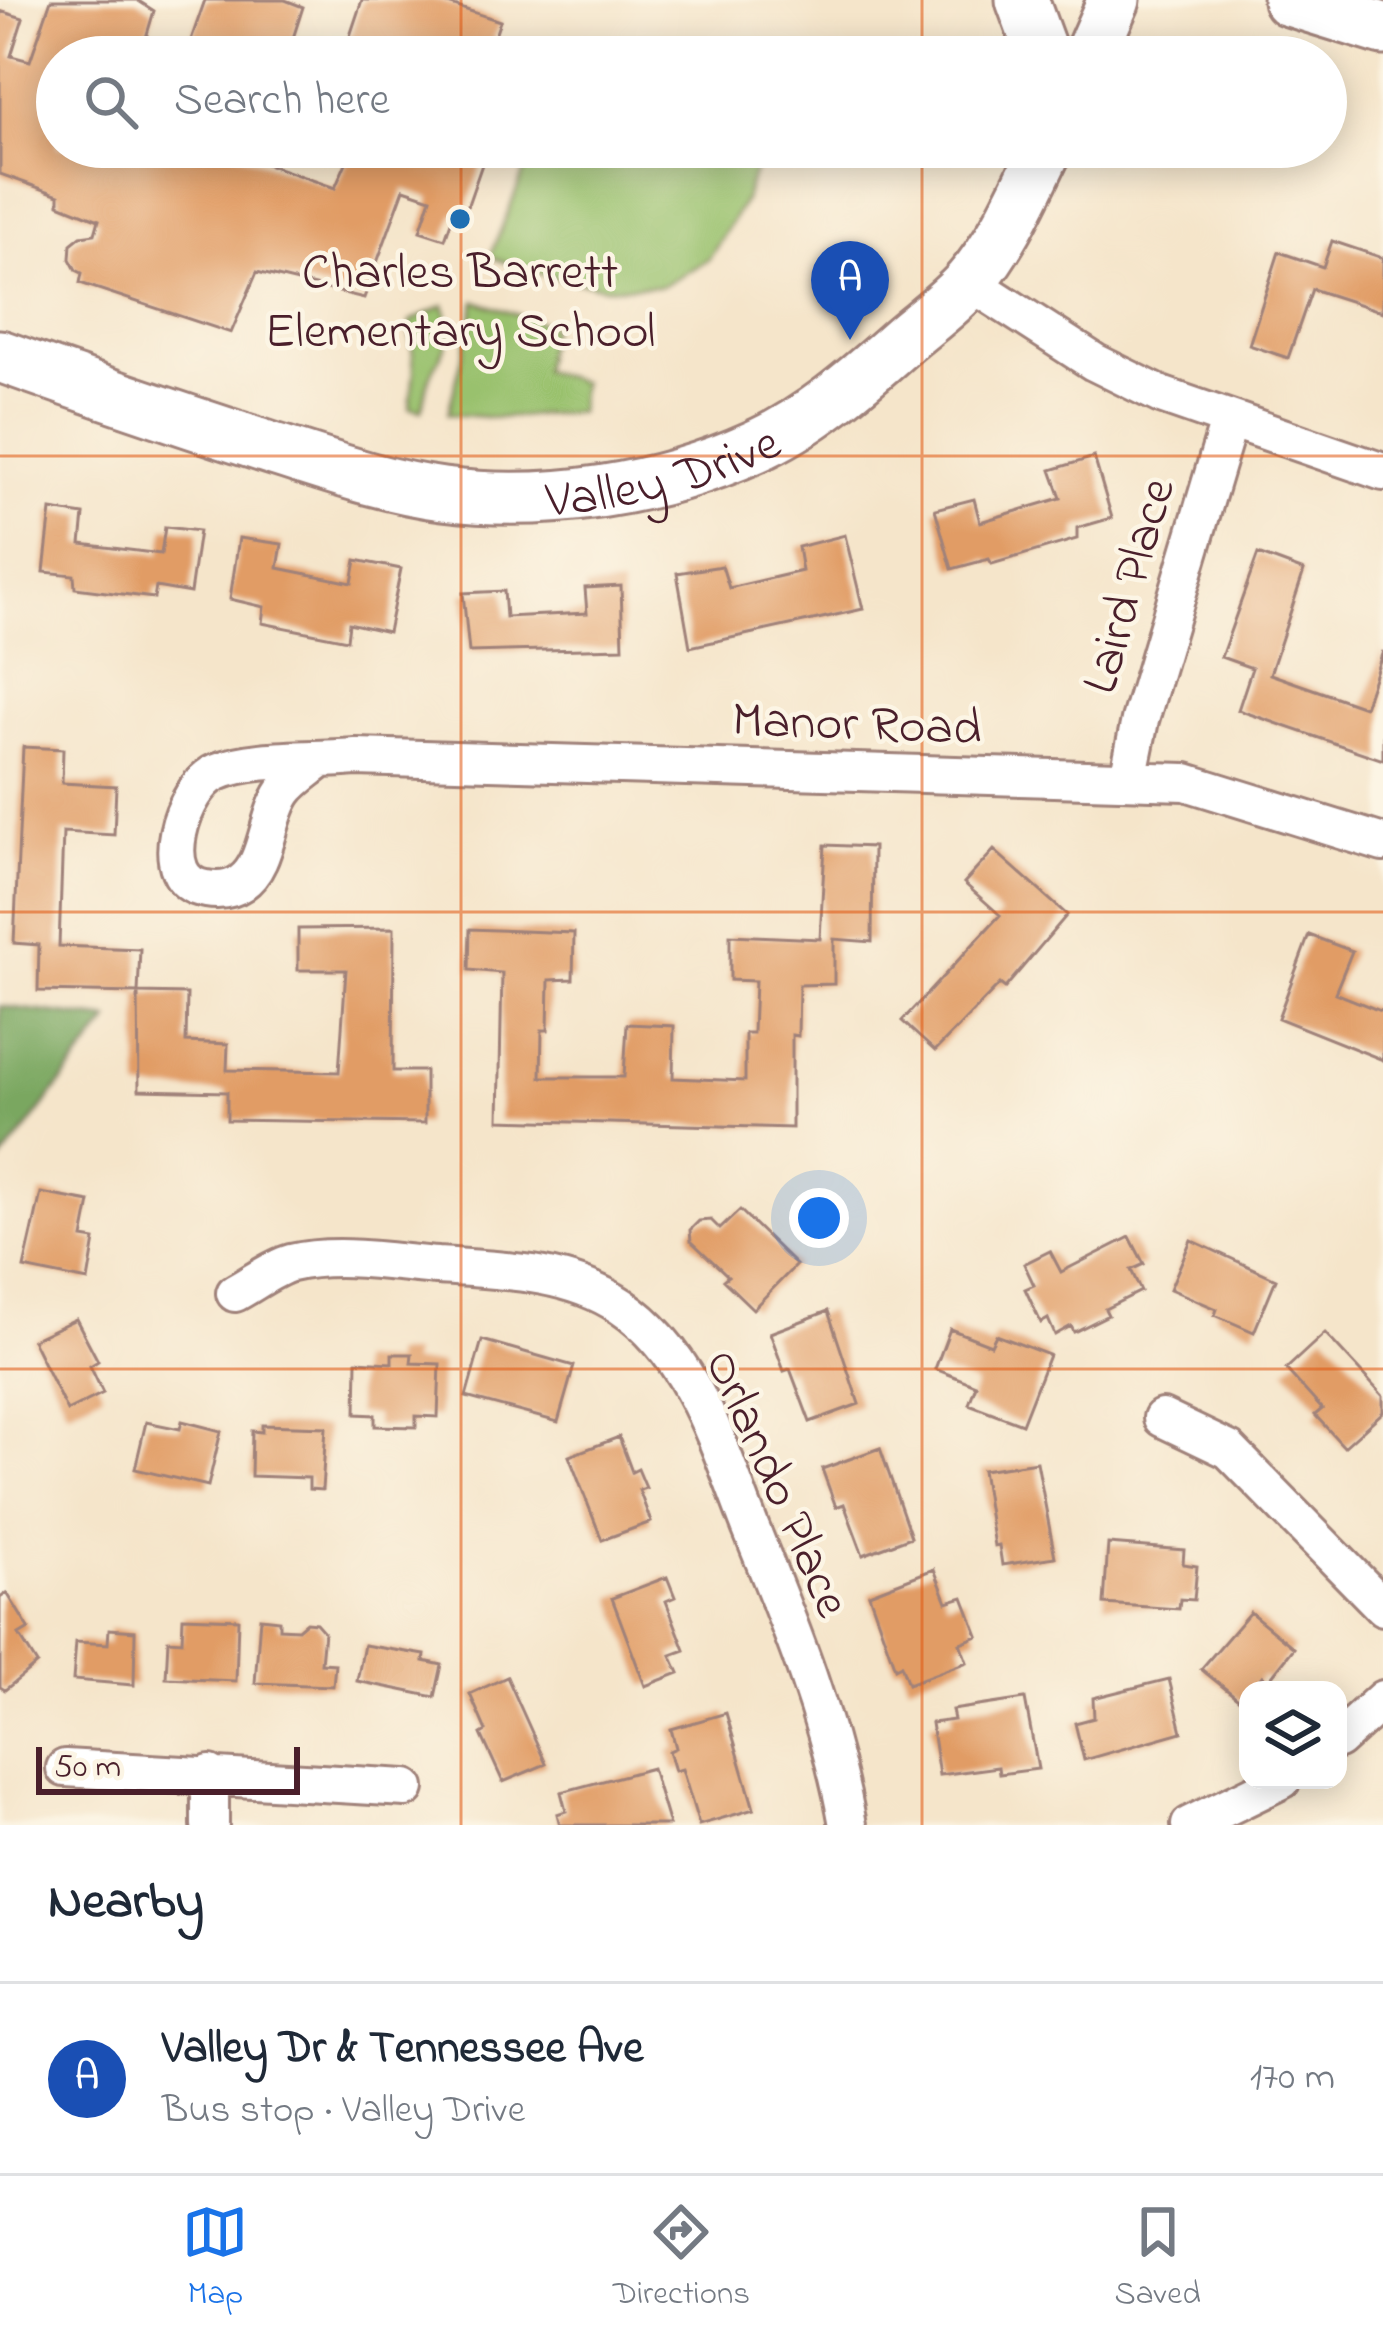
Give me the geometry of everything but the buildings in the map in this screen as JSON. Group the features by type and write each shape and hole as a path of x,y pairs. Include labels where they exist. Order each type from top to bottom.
{"street":[{"path":"1022,0 1035,36"},
{"path":"1098,36 1114,0"},
{"path":"1289,0 1383,28"},
{"name":"Valley Drive","path":"0,356 368,480 443,494 505,498 575,495 639,485 757,446 853,382 970,281 1011,219 1035,168"},
{"path":"970,281 1094,362 1161,395 1383,472"},
{"name":"Laird Place","path":"1128,779 1140,720 1229,421"},
{"name":"Manor Road","path":"319,761 356,757 1186,782 1383,843"},
{"name":"Orlando Place","path":"235,1293 289,1264 338,1259 526,1272 596,1291 626,1309 667,1350 706,1415 795,1636 838,1768 848,1825"},
{"path":"1162,1418 1229,1450 1383,1607"},
{"path":"1347,1732 1383,1699"},
{"path":"64,1768 406,1788"},
{"path":"209,1825 210,1774"},
{"path":"1190,1825 1264,1789"}],"green space":[{"path":"526,168 755,168 744,201 709,259 662,286 605,287 547,276 490,257"},
{"path":"476,301 551,326 542,370 581,382 578,412 498,418 448,414"},
{"path":"444,305 449,328 446,344 429,380 422,410 410,408 414,371 410,322"},
{"path":"0,1006 110,1020 0,1163"}],"place":[{"name":"Charles Barrett Elementary School","path":"460,219"},
{"name":"Valley Dr & Tennessee Ave","path":"850,340"}]}
